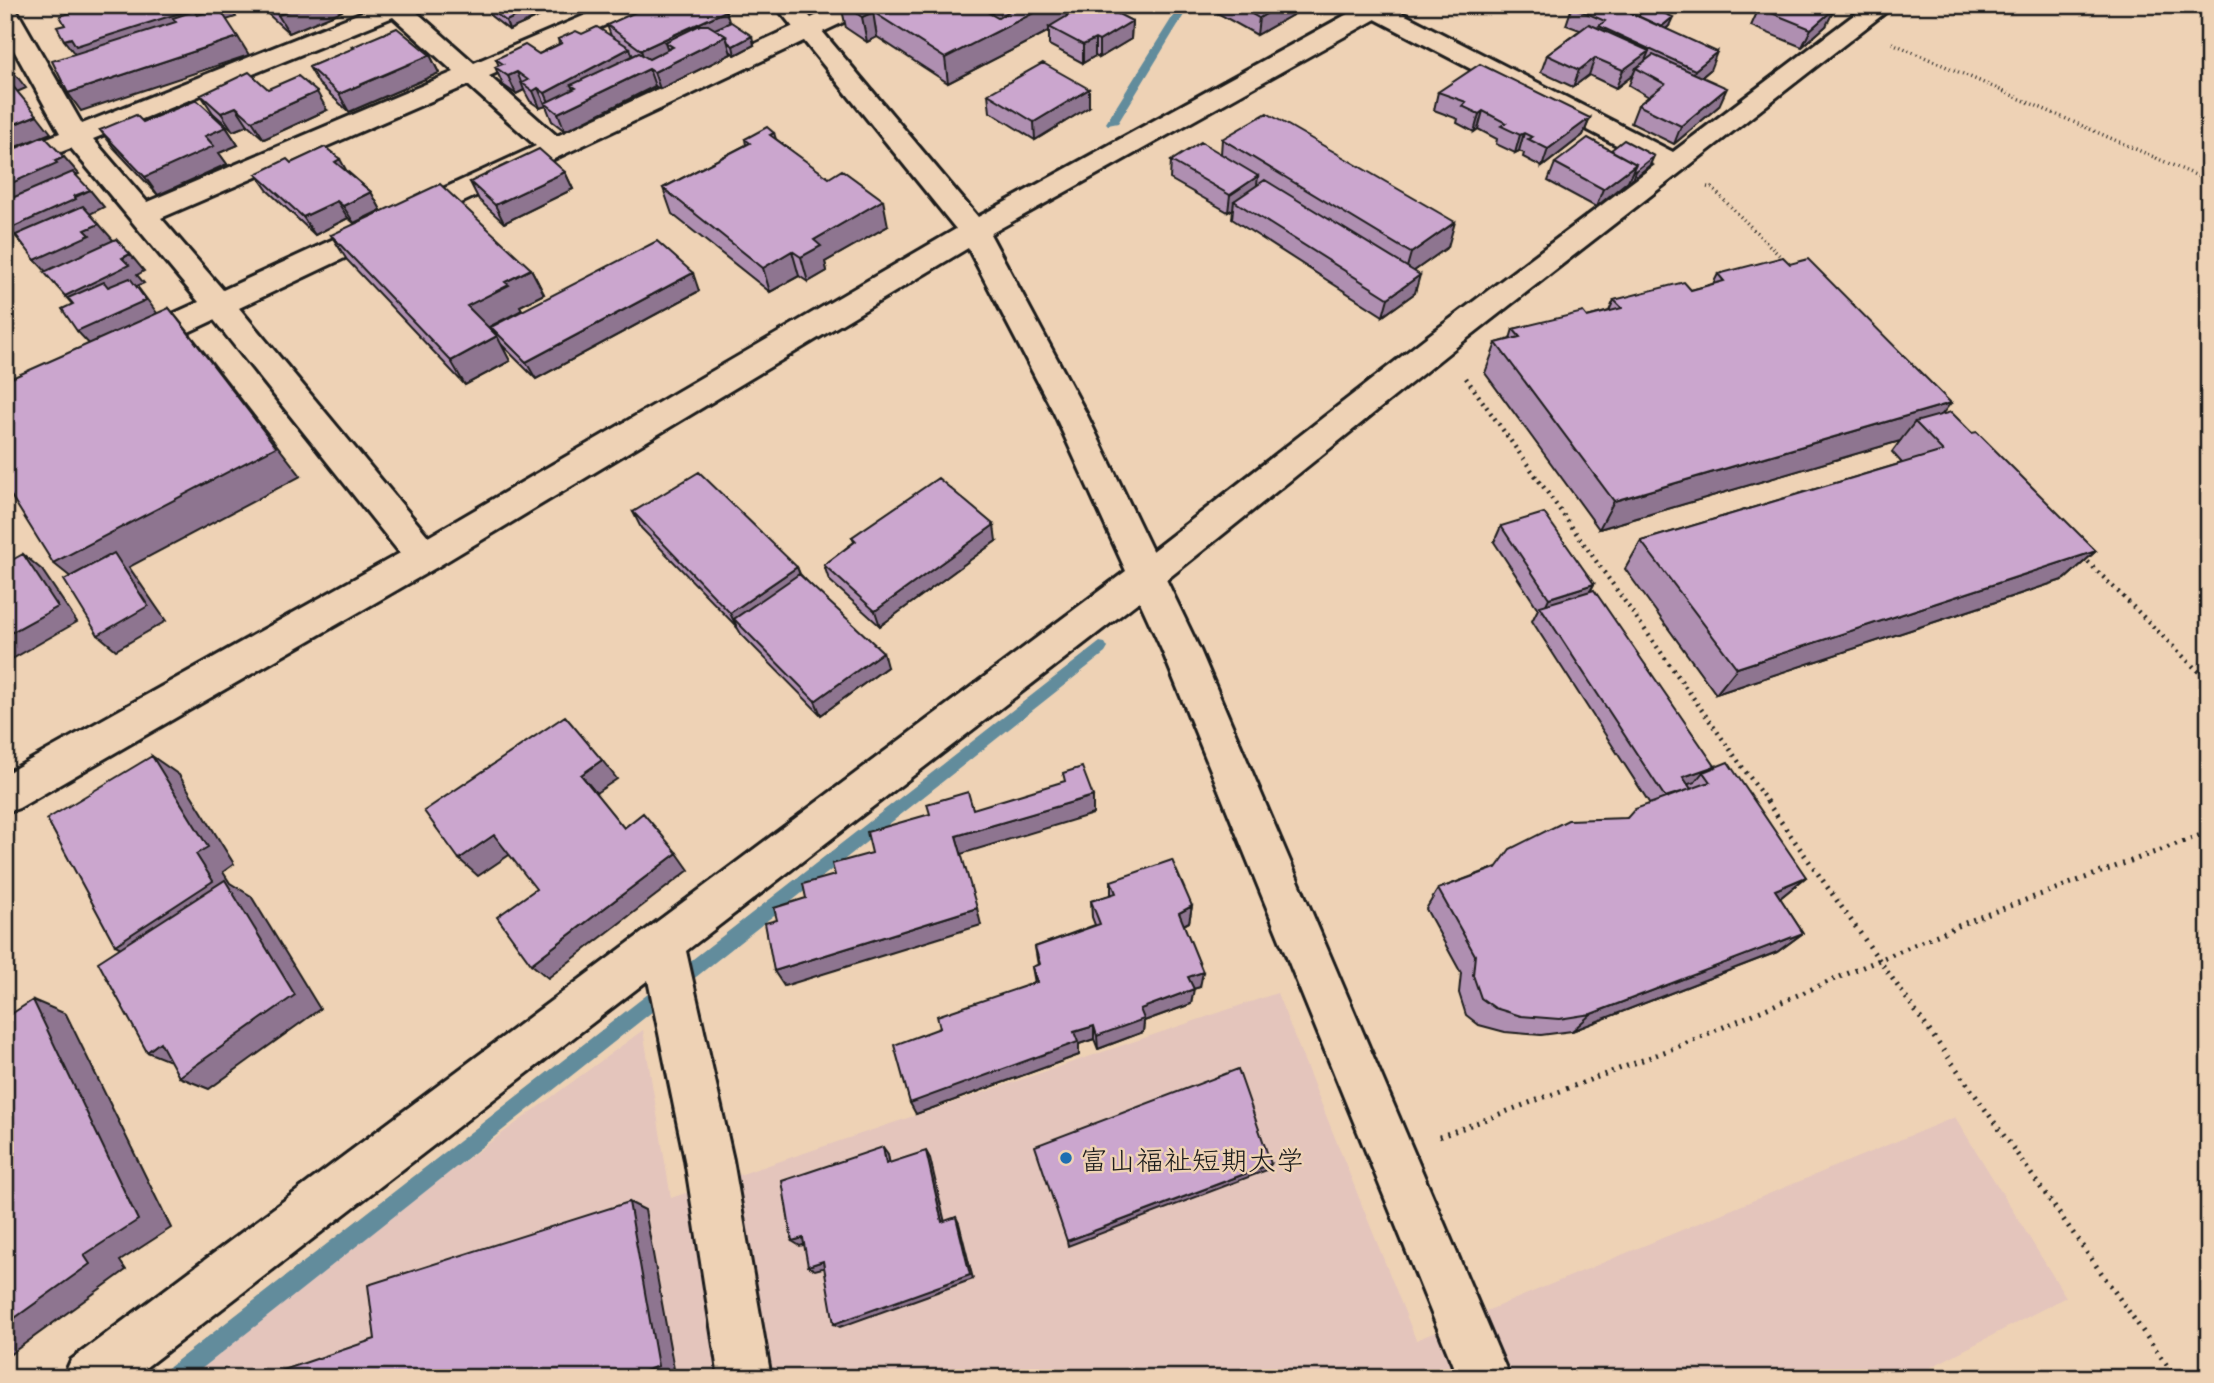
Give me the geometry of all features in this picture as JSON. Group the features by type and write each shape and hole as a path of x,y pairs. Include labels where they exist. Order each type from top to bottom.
{"street":[{"path":"143,215 631,5"},
{"path":"787,5 974,231 1070,413 1147,575 1484,1378"},
{"path":"106,358 860,5"},
{"path":"89,1378 1147,575 1440,343 1883,5"},
{"path":"5,165 397,6 555,148"},
{"path":"5,795 424,557 974,231 1375,7 1666,170"},
{"path":"5,10 76,137 219,305 424,557"},
{"path":"662,943 709,1160 744,1378"}],"path":[{"path":"1855,26 2209,181"},
{"path":"1666,170 1712,188 1790,266"},
{"path":"1440,343 2176,1378"},
{"path":"2082,556 2209,682"},
{"path":"1397,1172 1444,1133 1677,1047 1972,920 2209,832"}],"shaded area":[{"name":"富山福祉短期大学","path":"1277,993 1416,1340 1955,1117 2066,1297 1910,1378 169,1378 643,1030 671,1198"}],"building":[{"path":"96,5 205,5 76,46 71,38 64,40 57,27 65,25 60,16"},
{"path":"267,5 302,5 278,15"},
{"path":"539,5 506,21 487,7"},
{"path":"651,5 718,5 726,11 641,50 607,25"},
{"path":"845,5 975,5 992,12 989,13 998,18 1011,10 1001,5 1049,5 945,58 873,12 862,17"},
{"path":"1086,5 1101,5 1132,21 1099,41 1095,39 1083,45 1049,27"},
{"path":"1236,5 1281,5 1259,18"},
{"path":"1614,5 1717,52 1695,70 1599,26 1605,21 1572,7"},
{"path":"1763,5 1828,5 1835,8 1811,29 1759,8"},
{"path":"1648,7 1673,17 1661,27 1637,16"},
{"path":"219,8 238,37 68,93 52,61 176,22 173,18 194,11 197,15"},
{"path":"731,22 752,36 733,46 726,36 715,29"},
{"path":"1589,24 1649,51 1623,70 1595,58 1579,70 1547,55"},
{"path":"700,25 708,25 726,36 654,72 649,69 558,113 545,103 576,88 571,85 639,53 649,59 673,47 665,42"},
{"path":"597,27 630,48 545,93 538,88 533,91 522,83 528,80 517,72 508,76 495,67 503,64 496,59 525,45 539,54 562,43 558,39 576,31 582,34"},
{"path":"397,28 430,55 339,94 309,67 354,48 352,47"},
{"path":"1653,55 1727,88 1681,126 1638,105 1665,84 1636,68"},
{"path":"1043,63 1089,89 1034,122 988,94"},
{"path":"6,64 12,70 5,73"},
{"path":"1480,64 1590,118 1548,149 1528,139 1532,137 1524,133 1520,135 1501,126 1506,123 1483,111 1479,114 1462,106 1466,102 1438,92"},
{"path":"249,72 268,89 298,76 317,92 252,121 236,107 221,113 201,95"},
{"path":"5,77 37,115 5,128"},
{"path":"197,100 226,127 205,136 214,146 145,177 100,130 136,115 143,122"},
{"path":"1267,113 1455,222 1411,253 1222,139"},
{"path":"767,127 774,133 770,135 829,178 842,170 883,200 814,240 821,246 801,257 792,251 763,268 663,188 750,143 745,139"},
{"path":"44,136 64,157 55,161 57,163 5,186 5,153"},
{"path":"1588,138 1636,164 1603,189 1555,163"},
{"path":"1624,140 1654,156 1633,170 1636,164 1611,150"},
{"path":"1201,142 1258,176 1230,195 1171,161"},
{"path":"325,147 340,159 335,162 371,192 343,206 337,201 303,217 256,174 287,159 291,163"},
{"path":"539,149 565,172 495,205 470,182"},
{"path":"73,172 90,190 9,229 5,225 5,201"},
{"path":"1265,180 1420,275 1388,298 1234,201"},
{"path":"440,184 531,269 505,282 509,285 467,306 497,336 451,361 331,235"},
{"path":"83,206 99,224 85,230 90,235 35,260 16,235"},
{"path":"116,239 130,254 122,258 129,265 65,296 44,272"},
{"path":"657,241 693,273 526,362 491,327"},
{"path":"1783,257 1790,264 1808,259 1951,403 1614,501 1496,343 1520,337 1513,329 1583,312 1587,317 1622,308 1614,300 1684,282 1691,290 1724,281 1718,274"},
{"path":"130,278 146,300 77,331 62,309 73,304 68,298 104,282 108,287"},
{"path":"169,308 276,447 53,563 5,486 5,381"},
{"path":"1951,412 1972,433 1977,432 2096,551 1737,668 1641,541 1943,451 1915,422"},
{"path":"699,472 797,567 730,613 633,512"},
{"path":"938,478 994,525 875,611 824,565 856,541 852,537"},
{"path":"1544,513 1594,584 1549,598 1501,526"},
{"path":"114,553 148,606 98,635 64,580"},
{"path":"23,554 58,607 5,636 5,564"},
{"path":"799,574 883,652 815,701 734,619"},
{"path":"1594,590 1715,766 1683,777 1691,789 1665,797 1540,606"},
{"path":"565,716 602,760 581,775 624,828 643,813 677,853 531,964 497,917 536,889 494,835 459,859 424,811"},
{"path":"152,756 208,847 196,854 213,881 115,945 47,819"},
{"path":"1728,762 1806,877 1775,890 1803,933 1591,1014 1559,1019 1521,1016 1495,1008 1481,998 1473,975 1475,955 1438,889 1496,868 1510,849 1568,820 1627,818 1635,809 1710,782 1703,772"},
{"path":"1082,767 1093,796 956,836 977,908 774,971 765,923 777,920 774,908 806,898 803,884 835,875 832,864 872,853 867,832 930,814 927,804 968,792 973,809 1065,781 1063,773"},
{"path":"1172,860 1192,906 1179,913 1203,972 1188,977 1194,989 1140,1009 1144,1019 1097,1036 1094,1026 1074,1032 1078,1042 910,1103 894,1045 940,1028 937,1016 1037,982 1032,967 1040,964 1035,947 1100,924 1091,901 1116,893 1111,881"},
{"path":"225,880 295,995 179,1077 160,1042 147,1052 98,962"},
{"path":"33,1000 138,1220 84,1255 90,1264 5,1325 5,1018"},
{"path":"1238,1069 1271,1164 1067,1241 1035,1146"},
{"path":"883,1147 886,1164 926,1151 942,1222 956,1217 970,1275 834,1324 823,1261 808,1266 803,1238 792,1241 782,1181"},
{"path":"629,1202 658,1366 626,1378 260,1378 375,1339 368,1285"}],"waterway":[{"path":"1112,123 1185,5"},
{"path":"173,1378 1100,648"}],"place":[{"name":"富山福祉短期大学","path":"1066,1158"}]}
